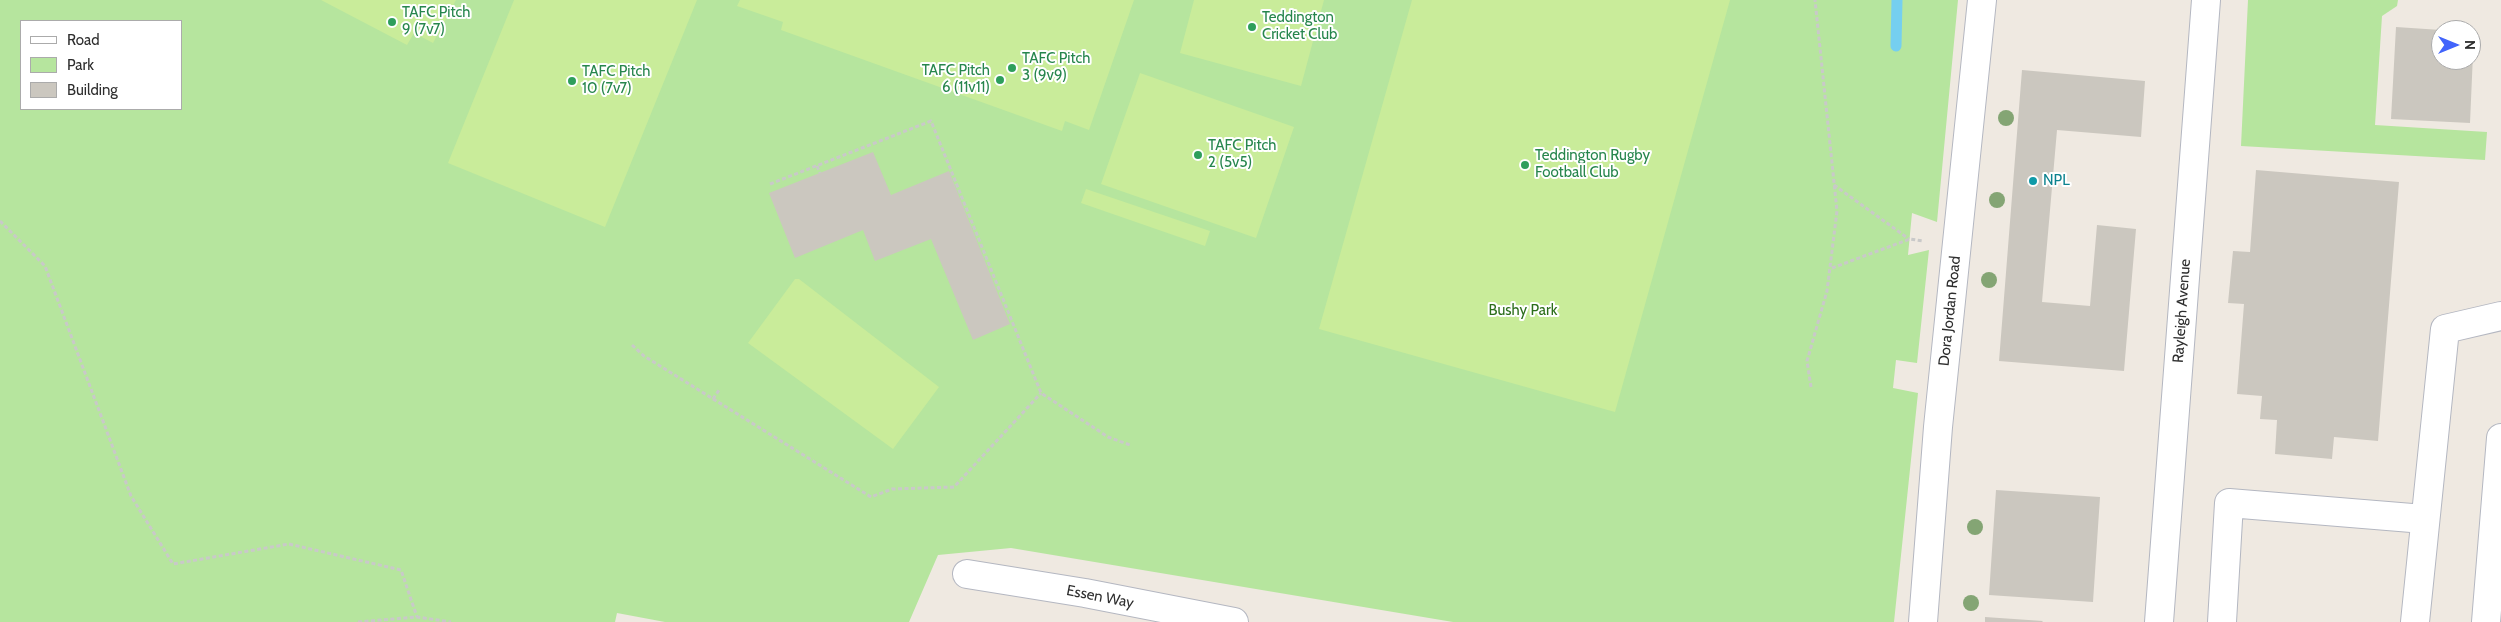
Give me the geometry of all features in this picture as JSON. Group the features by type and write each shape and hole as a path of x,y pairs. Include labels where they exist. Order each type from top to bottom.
{"street":[{"name":"Dora Jordan Road","path":"1923,622 1938,427 1982,0"},
{"name":"Rayleigh Avenue","path":"2159,622 2206,0"},
{"path":"2415,622 2424,519 2445,329 2501,316"},
{"path":"2486,622 2501,438"},
{"path":"2222,622 2229,503 2424,519"},
{"name":"Essen Way","path":"966,574 1085,593 1234,622"}],"path":[{"path":"1811,387 1807,361 1832,268 1837,211 1815,0"},
{"path":"770,184 931,121 1042,393 1108,437 1130,445"},
{"path":"817,166 820,173"},
{"path":"1834,185 1910,240"},
{"path":"0,221 45,266 131,496 173,564 289,544 400,570 417,617"},
{"path":"1832,268 1910,240 1957,243"},
{"path":"632,345 644,356 871,497 892,489 954,487 1042,393"},
{"path":"713,399 718,390"},
{"path":"358,622 417,617 451,622"}],"green space":[{"name":"Bushy Park","path":"0,0 1958,0 1937,222 1912,213 1908,255 1929,250 1917,363 1896,360 1893,388 1918,393 1894,622 1453,622 1011,548 938,555 909,622 665,622 617,613 615,622 0,622"},
{"name":"TAFC Pitch 9 (7v7)","path":"321,0 456,0 433,43 414,33 407,45"},
{"name":"TAFC Pitch 10 (7v7)","path":"514,0 697,0 605,227 448,163"},
{"name":"TAFC Pitch 3 (9v9)","path":"740,0 1134,0 1089,130 1065,121 1062,131 781,30 783,22 737,6"},
{"name":"Teddington Cricket Club","path":"1194,0 1324,0 1301,86 1180,53"},
{"name":"Teddington Rugby Football Club","path":"1412,0 1730,0 1615,412 1319,329"},
{"path":"2248,0 2398,0 2397,6 2382,16 2375,125 2487,132 2485,160 2241,146"},
{"name":"TAFC Pitch 2 (5v5)","path":"1140,73 1294,127 1256,238 1101,184"},
{"path":"1086,189 1210,231 1205,246 1081,203"},
{"path":"795,279 799,279 939,387 893,449 748,343"}],"building":[{"path":"2396,27 2431,29 2431,70 2472,70 2470,123 2391,119"},
{"name":"NPL","path":"2022,70 2145,81 2141,137 2057,130 2042,302 2090,306 2097,225 2136,229 2124,371 1999,361"},
{"path":"873,152 891,195 949,171 1010,324 973,340 931,239 875,261 863,230 795,258 769,193"},
{"path":"2256,170 2399,182 2378,441 2334,437 2332,459 2275,454 2277,420 2260,419 2262,396 2237,394 2244,304 2228,303 2233,251 2250,252"},
{"path":"1996,490 2100,497 2093,602 1989,595"},
{"path":"1985,617 2043,621 1985,622"}],"waterway":[{"path":"1896,46 1897,0"}],"place":[{"name":"TAFC Pitch 9 (7v7)","path":"392,22"},
{"name":"Teddington Cricket Club","path":"1252,27"},
{"name":"TAFC Pitch 3 (9v9)","path":"1012,68"},
{"name":"TAFC Pitch 6 (11v11)","path":"1000,80"},
{"name":"TAFC Pitch 10 (7v7)","path":"572,81"},
{"name":"TAFC Pitch 2 (5v5)","path":"1198,155"},
{"name":"Teddington Rugby Football Club","path":"1525,165"},
{"name":"NPL","path":"2033,181"}]}
